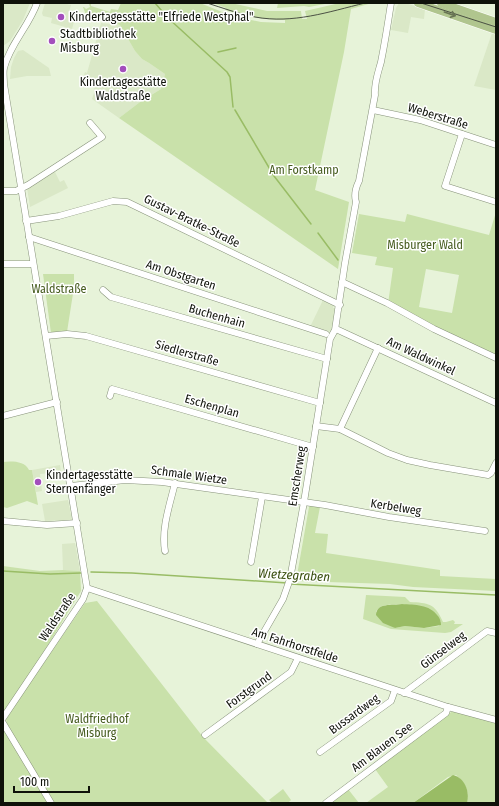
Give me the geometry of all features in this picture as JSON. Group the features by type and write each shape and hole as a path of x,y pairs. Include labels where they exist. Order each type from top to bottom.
{"main road":[{"path":"418,3 496,30"},
{"path":"441,3 496,22"}],"street":[{"name":"Waldstraße","path":"3,718 83,599 87,588 4,84 5,59 29,22 37,3"},
{"path":"340,305 342,282 356,202 354,198 359,181 373,110 377,75 381,62 391,3"},
{"name":"Weberstraße","path":"373,110 420,120 496,145"},
{"path":"3,191 16,191 28,185 102,137 90,123"},
{"path":"462,134 445,186 496,202"},
{"name":"Gustav-Bratke-Straße","path":"26,221 59,216 113,201 127,202 340,305"},
{"name":"Am Obstgarten","path":"29,237 326,334"},
{"path":"3,264 33,264"},
{"path":"342,282 434,329 496,358"},
{"name":"Buchenhain","path":"104,290 111,297 327,359"},
{"name":"Emscherweg","path":"257,644 275,614 289,584 304,502 330,339 336,329 340,305"},
{"name":"Am Waldwinkel","path":"336,329 496,403"},
{"name":"Siedlerstraße","path":"46,336 67,334 86,336 320,403"},
{"path":"340,429 378,348"},
{"name":"Eschenplan","path":"110,396 112,389 313,447"},
{"path":"3,416 57,402"},
{"path":"316,426 340,429 388,454 419,463 488,475 491,473 496,463"},
{"name":"Schmale Wietze","path":"71,486 125,480 149,480 304,502"},
{"path":"165,551 165,530 175,483"},
{"path":"251,562 262,497"},
{"name":"Kerbelweg","path":"304,502 389,517 485,531"},
{"path":"3,521 48,525 77,523"},
{"name":"Am Fahrhorstfelde","path":"87,588 395,690 448,707 496,720"},
{"name":"Günselweg","path":"404,692 487,631 496,633"},
{"name":"Forstgrund","path":"205,734 291,672 298,658"},
{"name":"Bussardweg","path":"320,752 391,701 395,690"},
{"name":"Am Blauen See","path":"326,803 446,713 448,707"},
{"path":"3,723 51,803"}],"shaded area":[{"path":"3,3 30,3 23,20 10,41 3,46"},
{"name":"Kindertagesstätte \"Elfriede Westphal\"","path":"45,3 63,3 71,5 69,12 76,14 72,29 51,23 52,18 43,16 42,13"},
{"path":"399,3 405,3 425,9 424,19 411,17 408,33 391,30 396,8"},
{"name":"Kindertagesstätte Waldstraße","path":"101,23 120,25 135,51 142,59 165,74 161,89 140,102 119,118 92,99 95,90 91,84 85,82 83,79 85,72 87,73"},
{"path":"492,33 496,34 496,90 474,86"},
{"path":"23,50 49,68 51,76 27,76 10,79 11,67 14,58 18,51"},
{"path":"54,170 60,182 64,180 68,188 30,207 27,188"},
{"path":"323,300 334,305 333,308 335,308 333,328 331,332 310,327"},
{"name":"Kindertagesstätte Sternenfänger","path":"60,465 61,472 40,474 42,491 36,492 32,470"},
{"path":"68,500 72,520 45,521 42,504"},
{"path":"75,543 80,571 63,570 62,544"},
{"path":"402,604 417,605 430,609 438,616 441,625 424,628 405,626 395,628 383,623 376,615 379,608 382,606"},
{"path":"453,775 461,779 466,786 468,794 467,803 413,803"}],"green space":[{"name":"Am Forstkamp","path":"90,3 91,6 110,12 111,9 118,10 121,3 200,3 232,16 261,22 285,23 285,20 247,16 232,12 213,3 231,3 267,11 301,11 302,19 307,19 305,11 340,3 372,3 351,9 344,52 315,190 349,202 338,269 119,118 140,102 161,89 165,74 142,59 135,51 120,25 86,15 83,7 86,9 90,7"},
{"path":"278,3 330,3 309,7 277,8"},
{"name":"Misburger Wald","path":"496,212 496,357 388,304 393,268 375,265 377,257 352,253 359,214 405,222 407,214 489,235","holes":["426,269 459,275 452,313 419,307"]},
{"name":"Waldstraße","path":"43,274 74,274 74,287 67,332 51,333"},
{"path":"3,462 18,462 25,465 29,470 32,470 38,505 27,501 7,508 3,507"},
{"path":"311,505 320,507 315,533 328,534 326,553 440,570 440,576 496,579 496,591 413,587 390,584 296,581 309,507"},
{"path":"3,566 40,571 80,571 81,591 3,715"},
{"path":"366,595 405,597 410,602 430,605 437,611 443,622 453,620 455,622 454,624 463,624 451,632 445,633 391,629 363,619","holes":["402,604 437,615 441,622 439,626 424,628 405,626 395,628 376,612 384,606"]},
{"name":"Waldfriedhof Misburg","path":"97,601 203,737 268,803 53,803 7,726 6,718 85,603"},
{"path":"454,710 496,721 496,803 467,803 468,795 466,788 456,775 448,777 413,803 366,803 388,787 375,769"},
{"path":"3,727 50,803 3,803"},
{"path":"283,789 291,800 288,803 272,803 269,800"},
{"path":"348,789 359,803 329,803"}],"waterway":[{"path":"155,3 168,18 227,72 230,77 233,107"},
{"path":"218,52 236,48"},
{"path":"235,110 274,176 311,224"},
{"path":"318,233 338,260"},
{"name":"Wietzegraben","path":"3,571 50,574 81,573"},
{"name":"Wietzegraben","path":"91,572 132,573 287,583"},
{"name":"Wietzegraben","path":"290,584 496,595"}],"tram line":[{"path":"207,3 249,16 269,19 310,16 365,3"},
{"path":"421,3 496,27"}],"place":[{"name":"Kindertagesstätte \"Elfriede Westphal\"","path":"61,17"},
{"name":"Stadtbibliothek Misburg","path":"52,41"},
{"name":"Kindertagesstätte Waldstraße","path":"123,69"},
{"name":"Kindertagesstätte Sternenfänger","path":"38,482"}]}
